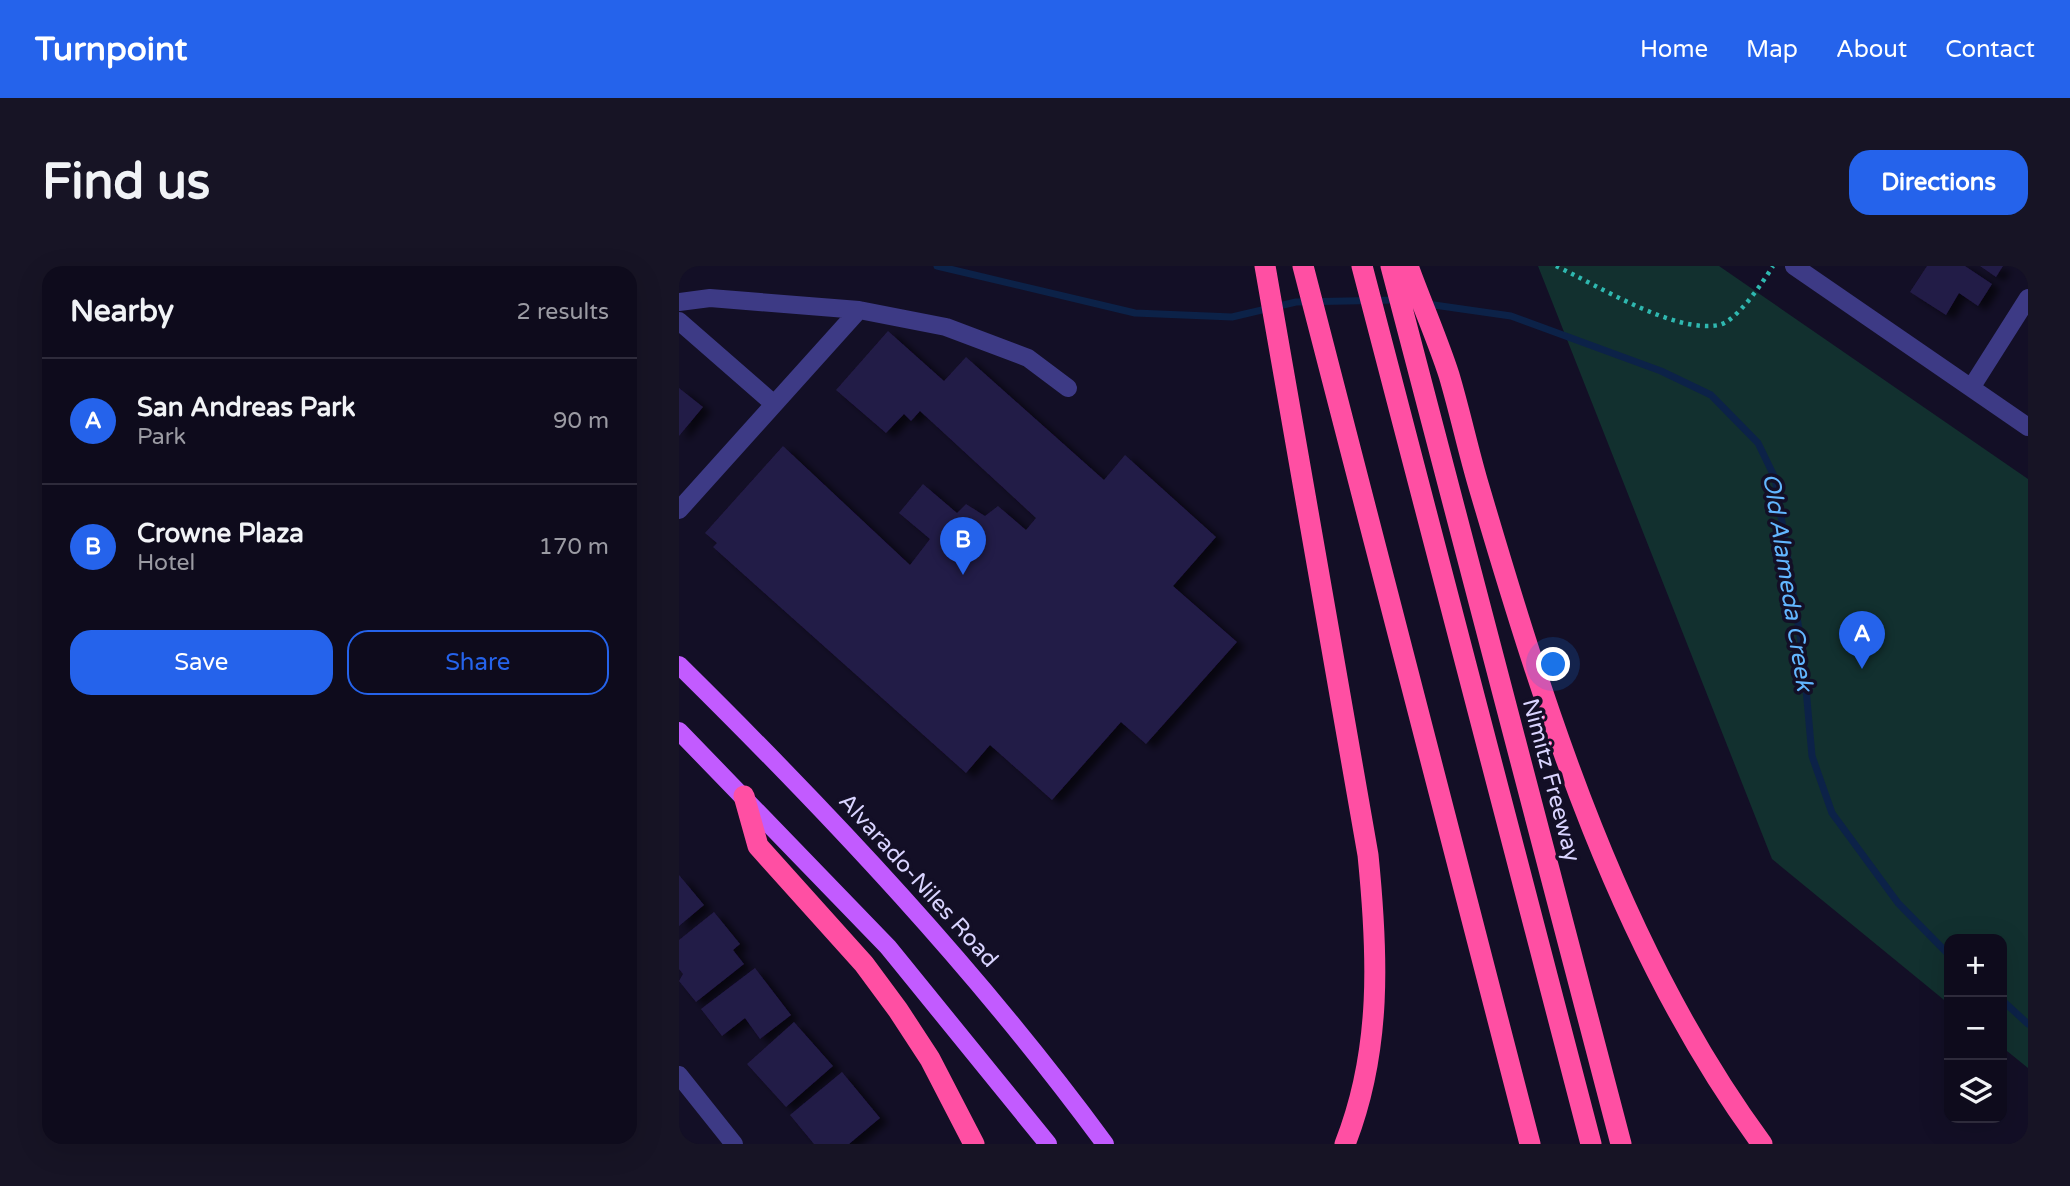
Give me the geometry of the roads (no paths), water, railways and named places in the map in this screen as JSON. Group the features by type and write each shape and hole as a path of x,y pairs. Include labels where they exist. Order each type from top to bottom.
{"highway":[{"path":"1265,266 1368,855 1376,936 1374,1027 1358,1108 1345,1144"},
{"path":"1303,266 1530,1144"},
{"path":"1362,266 1591,1144"},
{"name":"Nimitz Freeway","path":"1391,266 1621,1144"},
{"path":"1408,266 1448,374 1479,488 1555,729 1599,844 1684,1022 1762,1144"},
{"path":"744,796 758,846 864,964 898,1010 930,1059 974,1144"}],"main road":[{"name":"Alvarado-Niles Road","path":"679,665 922,916 1034,1049 1105,1144"},
{"path":"679,731 888,947 1048,1144"}],"street":[{"path":"1794,266 2028,427"},
{"path":"679,302 710,298 859,310 946,327 1028,358 1068,388"},
{"path":"1971,388 2028,298"},
{"path":"679,510 859,310"},
{"path":"679,321 774,404"},
{"path":"679,1075 734,1144"}],"waterway":[{"name":"Old Alameda Creek","path":"937,266 1135,313 1232,317 1296,302 1397,300"},
{"name":"Old Alameda Creek","path":"1427,304 1511,316 1661,371 1711,395 1758,443 1775,478 1803,655 1812,756 1832,813 1898,903 1944,950"},
{"name":"Old Alameda Creek","path":"2007,1005 2028,1024"}],"place":[{"name":"Crowne Plaza","path":"963,575"},
{"name":"San Andreas Park","path":"1862,669"}]}
